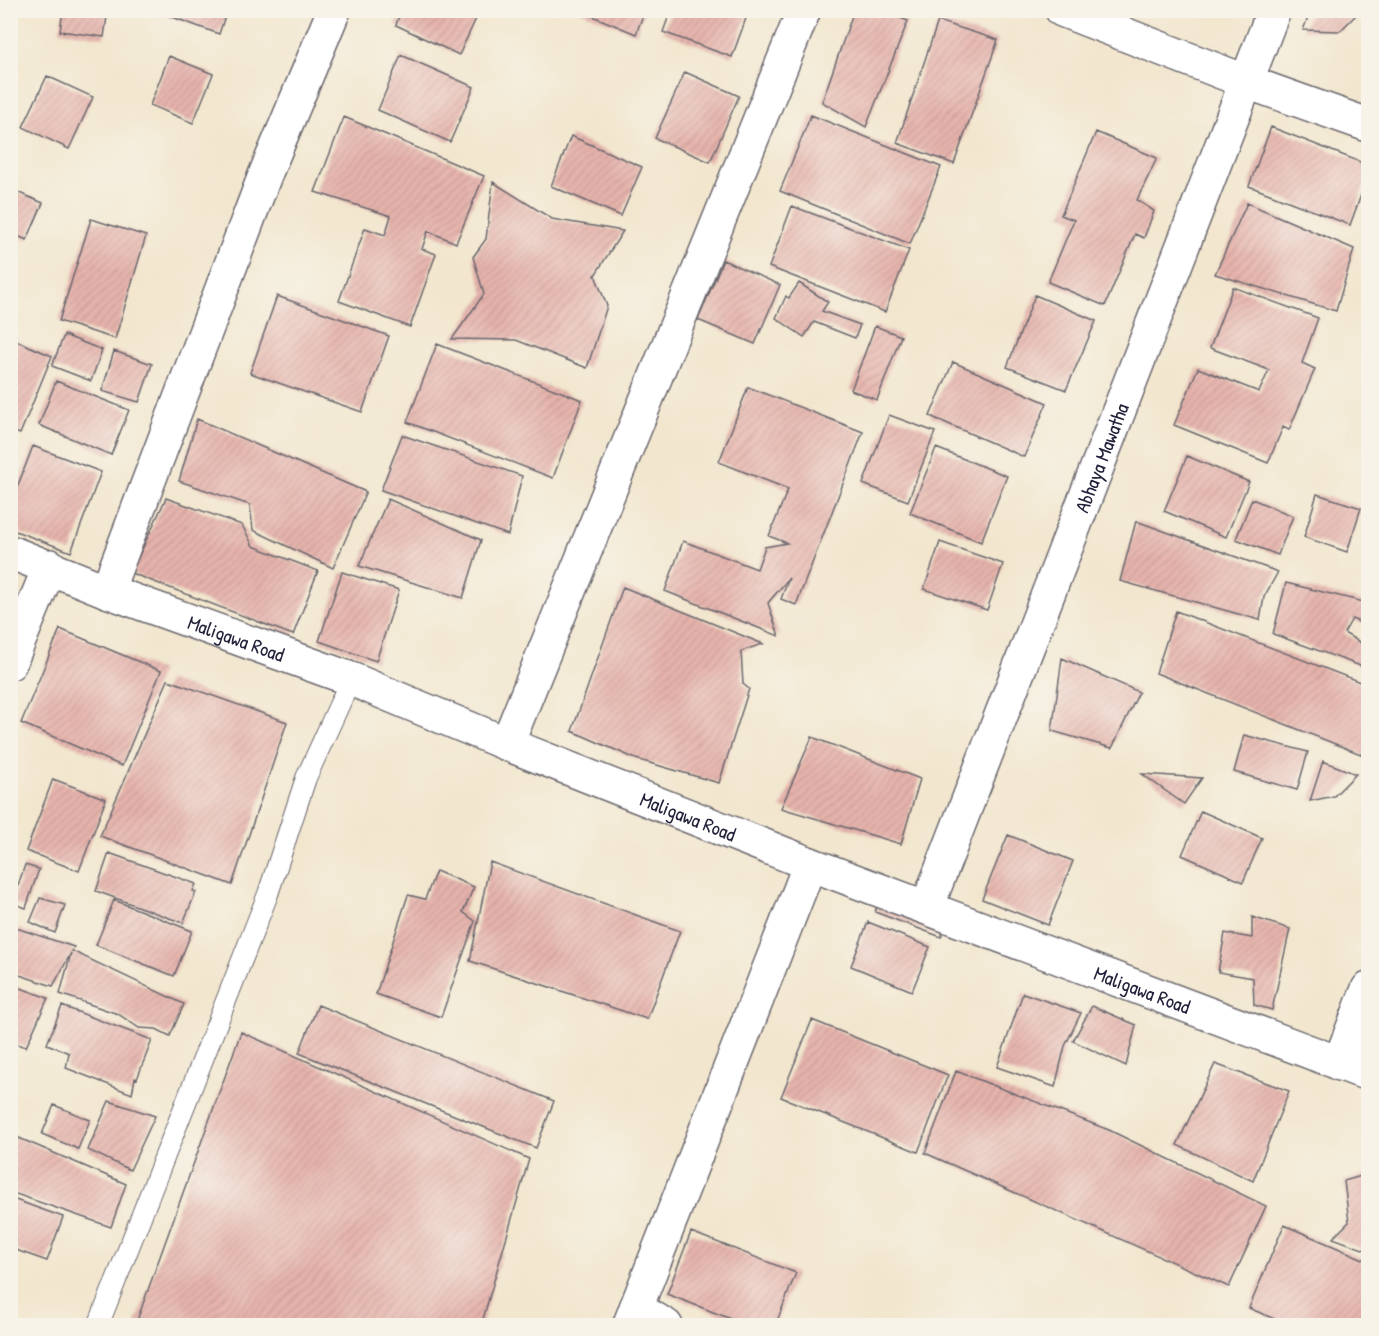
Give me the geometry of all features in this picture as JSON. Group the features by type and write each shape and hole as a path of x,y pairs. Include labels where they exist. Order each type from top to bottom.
{"street":[{"path":"107,591 265,175 334,10"},
{"path":"507,744 804,10"},
{"path":"1062,10 1248,82 1368,125"},
{"name":"Abhaya Mawatha","path":"927,907 1275,10"},
{"name":"Maligawa Road","path":"10,552 51,566 107,591 351,679 507,744 810,864 1354,1069"},
{"path":"10,663 51,566"},
{"path":"666,1326 633,1317 810,864"},
{"path":"1354,1069 1368,989"}],"lane":[{"path":"98,1326 268,894 306,778 351,679"}],"building":[{"path":"63,10 108,10 104,37 60,31"},
{"path":"153,10 227,10 219,34"},
{"path":"401,10 480,10 459,55 396,25"},
{"path":"578,10 645,10 636,34"},
{"path":"671,10 749,10 732,57 663,32"},
{"path":"854,10 880,10 908,21 866,127 822,102"},
{"path":"1311,10 1361,10 1340,31 1303,30"},
{"path":"938,21 998,40 954,164 897,143"},
{"path":"401,55 474,87 450,142 378,110"},
{"path":"169,56 213,74 193,123 150,105"},
{"path":"685,72 739,96 710,162 655,138"},
{"path":"47,76 93,97 69,149 23,127"},
{"path":"811,115 941,167 910,244 780,191"},
{"path":"344,117 484,176 456,243 428,231 422,249 436,254 410,327 339,301 365,228 385,235 391,216 315,192"},
{"path":"1271,127 1368,165 1368,176 1350,225 1249,186"},
{"path":"1096,132 1157,158 1137,200 1154,211 1144,238 1135,234 1105,306 1048,282 1074,220 1061,215"},
{"path":"571,136 642,167 621,216 551,186"},
{"path":"493,182 552,219 623,231 595,275 607,306 587,368 516,340 452,339 484,294 473,257 486,239"},
{"path":"10,189 43,203 27,240 10,233"},
{"path":"1247,203 1354,249 1336,311 1215,274"},
{"path":"792,206 909,250 885,312 769,267"},
{"path":"91,219 146,236 115,339 59,321"},
{"path":"723,260 780,285 755,344 698,320"},
{"path":"10,263 17,266 11,283 10,283"},
{"path":"799,283 828,302 822,311 860,325 855,338 814,322 804,337 776,318 786,296 789,298"},
{"path":"1233,287 1318,318 1302,363 1315,369 1289,430 1283,427 1268,463 1174,425 1198,368 1259,392 1269,370 1210,348"},
{"path":"1035,295 1096,321 1066,390 1007,367"},
{"path":"277,296 389,336 362,412 250,373"},
{"path":"875,326 901,336 877,400 851,390"},
{"path":"64,335 102,350 91,381 52,366"},
{"path":"10,338 52,356 20,434 10,430"},
{"path":"437,344 582,400 553,478 407,422"},
{"path":"114,351 152,364 139,402 102,391"},
{"path":"953,362 1047,403 1024,457 930,416"},
{"path":"56,381 129,410 111,455 39,425"},
{"path":"748,387 863,432 796,605 781,599 789,578 768,603 779,636 665,591 683,541 757,569 765,547 787,543 769,536 788,489 719,462"},
{"path":"889,415 935,432 908,501 863,484"},
{"path":"197,419 366,492 333,568 253,530 250,505 179,481"},
{"path":"402,435 522,476 508,535 381,490"},
{"path":"33,446 101,472 71,552 10,529 10,506"},
{"path":"936,448 1007,476 981,542 910,513"},
{"path":"1187,456 1249,482 1226,537 1164,511"},
{"path":"1317,494 1361,508 1347,552 1304,537"},
{"path":"166,498 242,525 253,546 318,571 293,635 131,573"},
{"path":"388,499 481,540 463,598 359,566"},
{"path":"1252,499 1293,516 1278,555 1236,539"},
{"path":"1136,521 1278,572 1264,597 1260,620 1120,581"},
{"path":"940,542 1003,564 987,610 924,589"},
{"path":"342,572 399,590 376,661 319,641"},
{"path":"1286,583 1368,603 1368,626 1352,619 1344,633 1368,647 1366,668 1273,634"},
{"path":"623,587 763,644 741,651 743,684 749,689 719,783 636,759 572,731"},
{"path":"1176,611 1368,685 1368,757 1156,673"},
{"path":"60,629 161,671 122,766 21,723"},
{"path":"1062,658 1139,692 1112,748 1052,731"},
{"path":"168,680 287,722 232,885 100,836"},
{"path":"1244,735 1308,752 1297,790 1234,772"},
{"path":"812,737 920,779 901,844 781,808"},
{"path":"1323,761 1356,774 1334,796 1310,801"},
{"path":"1142,774 1202,778 1184,804"},
{"path":"53,779 106,799 79,871 26,851"},
{"path":"1201,811 1262,838 1243,882 1182,855"},
{"path":"1008,835 1073,861 1048,925 982,899"},
{"path":"109,853 196,884 193,891 196,892 183,923 96,891"},
{"path":"490,862 680,931 647,1019 470,961"},
{"path":"25,865 39,869 26,908 12,903"},
{"path":"436,871 474,887 463,912 475,921 441,1017 376,994 408,895 425,899"},
{"path":"882,892 948,917 941,937 875,912"},
{"path":"40,898 65,905 55,933 30,922"},
{"path":"114,900 192,931 174,976 96,945"},
{"path":"1252,917 1290,929 1272,1010 1254,1005 1253,978 1218,972 1225,933 1252,938"},
{"path":"868,922 930,947 912,991 851,966"},
{"path":"10,926 74,947 72,951 184,1004 170,1036 156,1029 139,1028 118,1014 60,994 71,953 53,986 10,972"},
{"path":"10,984 48,998 26,1047 10,1042"},
{"path":"1023,993 1081,1013 1065,1046 1055,1087 997,1067"},
{"path":"318,1005 554,1101 536,1148 299,1053"},
{"path":"62,1006 152,1040 137,1079 135,1078 132,1094 66,1068 69,1053 47,1044"},
{"path":"1092,1006 1136,1025 1126,1066 1073,1041"},
{"path":"812,1020 948,1075 918,1152 781,1097"},
{"path":"241,1032 529,1159 481,1326 135,1326"},
{"path":"1215,1064 1289,1091 1253,1181 1177,1145"},
{"path":"956,1071 1109,1130 1266,1206 1229,1287 925,1153"},
{"path":"109,1101 155,1116 130,1170 88,1150"},
{"path":"54,1105 90,1120 78,1149 42,1134"},
{"path":"12,1135 126,1184 111,1227 10,1192"},
{"path":"1368,1174 1368,1251 1333,1238 1349,1222 1344,1181"},
{"path":"10,1198 63,1217 47,1261 10,1248"},
{"path":"1284,1225 1368,1261 1368,1326 1291,1326 1249,1308"},
{"path":"691,1232 796,1273 775,1326 749,1326 667,1294"}]}
